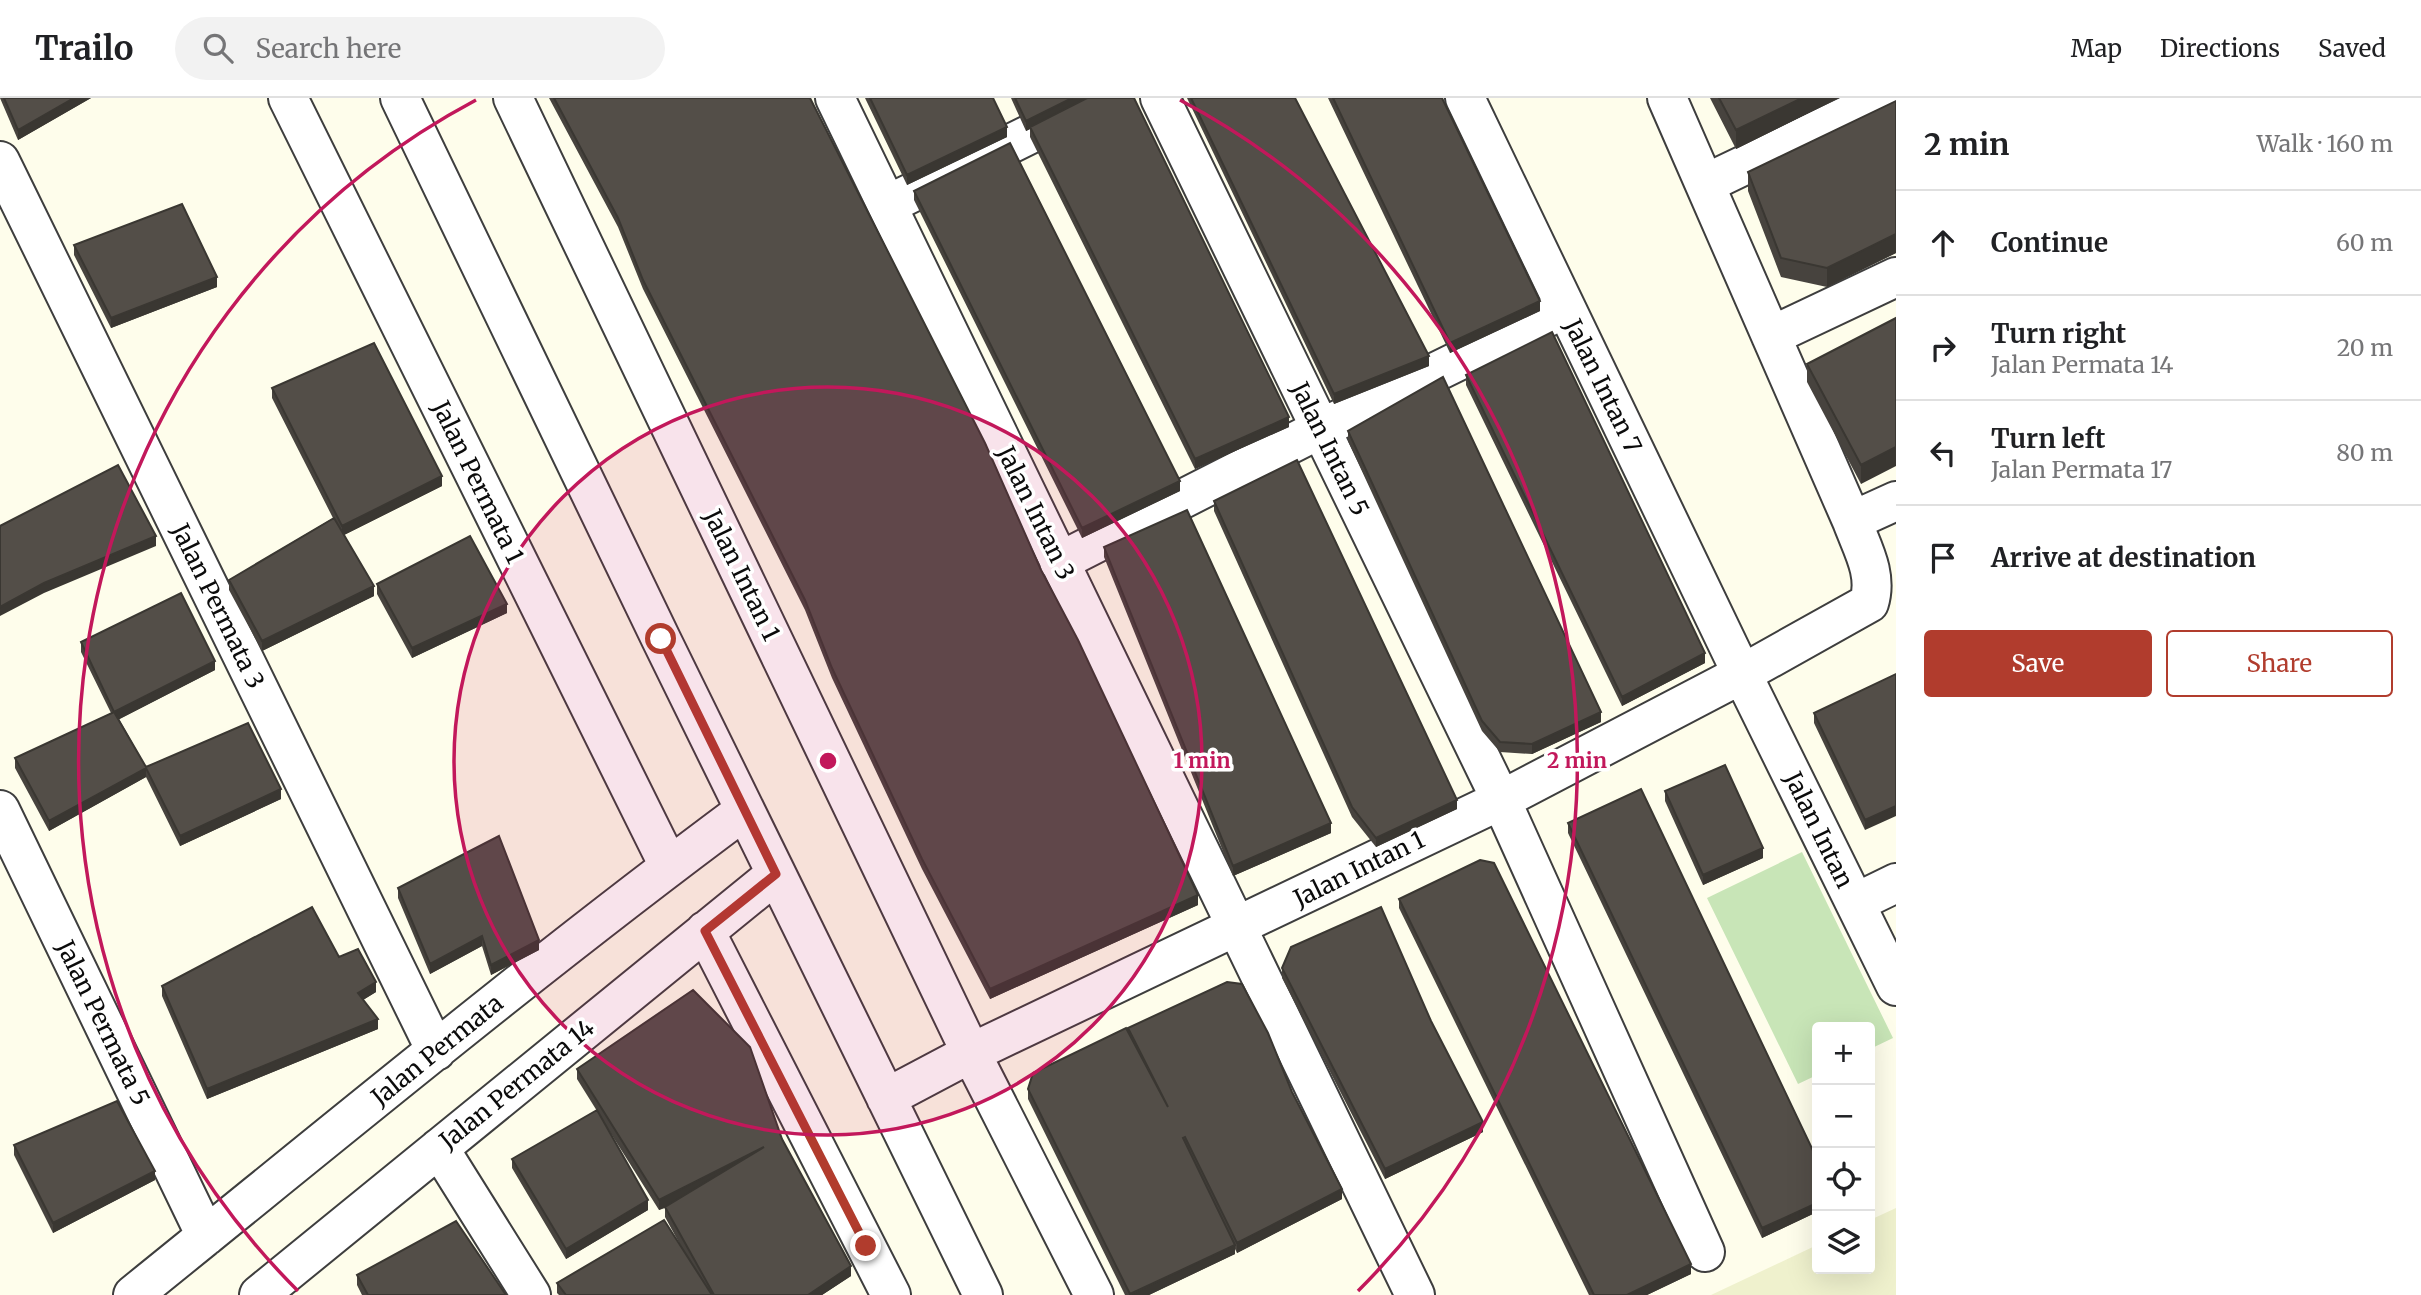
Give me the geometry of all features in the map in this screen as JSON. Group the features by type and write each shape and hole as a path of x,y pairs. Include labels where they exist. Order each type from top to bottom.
{"street":[{"name":"Jalan Permata 1","path":"288,98 669,866"},
{"path":"400,98 983,1295"},
{"name":"Jalan Intan 1","path":"513,98 971,1053 1094,1295"},
{"name":"Jalan Intan 3","path":"835,98 1415,1295"},
{"path":"887,205 1103,98"},
{"name":"Jalan Intan 5","path":"1160,98 1501,800 1705,1252"},
{"name":"Jalan Intan 7","path":"1465,98 1742,674"},
{"path":"1667,98 1852,521 1896,501"},
{"path":"1705,184 1884,98"},
{"name":"Jalan Permata 3","path":"0,161 436,1051"},
{"path":"1772,336 1896,277"},
{"path":"1059,562 1320,429 1566,309"},
{"name":"Jalan Intan 1","path":"886,1098 971,1053 1501,800 1742,674 1869,603 1873,591 1872,573 1852,521"},
{"name":"Jalan Intan","path":"1742,674 1896,986"},
{"name":"Jalan Permata 5","path":"0,810 206,1236"},
{"name":"Jalan Permata","path":"133,1295 669,866 745,810"},
{"name":"Jalan Permata 14","path":"260,1295 776,874"},
{"path":"1855,903 1896,883"},
{"path":"705,931 891,1295"},
{"path":"439,1148 531,1295"}],"green space":[{"path":"1802,852 1893,1038 1875,1047 1875,1022 1812,1022 1812,1077 1798,1084 1707,898"},
{"path":"1896,1208 1896,1295 1711,1295 1812,1247 1812,1274 1875,1274 1875,1218"}],"building":[{"path":"4,98 74,98 18,130"},
{"path":"554,98 810,98 985,443 1041,570 1078,640 1198,895 990,989 922,859 832,668 805,600 643,280 618,218"},
{"path":"870,98 993,98 1007,127 907,175"},
{"path":"1015,98 1072,98 1026,121"},
{"path":"1087,98 1134,98 1289,417 1195,459 1030,127"},
{"path":"1191,98 1295,98 1429,356 1334,394"},
{"path":"1333,98 1442,98 1540,301 1450,343"},
{"path":"1719,98 1802,98 1736,130"},
{"path":"1896,101 1896,234 1827,268 1781,258 1748,172"},
{"path":"1010,143 1180,481 1082,528 914,191"},
{"path":"182,204 217,277 111,318 74,245"},
{"path":"1896,318 1896,447 1861,465 1807,364"},
{"path":"1552,332 1705,653 1622,697 1466,375"},
{"path":"374,343 442,476 342,526 272,388"},
{"path":"1443,377 1601,712 1532,744 1500,742 1482,721 1348,431"},
{"path":"1297,460 1457,800 1376,838 1352,807 1214,501"},
{"path":"118,465 156,536 44,583 0,607 0,526"},
{"path":"1187,510 1331,823 1233,866 1104,547"},
{"path":"334,518 374,586 262,641 229,580"},
{"path":"470,536 507,604 412,648 377,584"},
{"path":"181,593 215,661 114,712 81,642"},
{"path":"1896,674 1896,806 1865,820 1814,713"},
{"path":"114,712 146,767 248,723 281,789 180,836 146,768 49,821 15,758"},
{"path":"1725,765 1763,848 1703,875 1665,791"},
{"path":"1641,789 1812,1148 1812,1205 1762,1228 1568,823"},
{"path":"499,836 539,940 491,965 482,936 430,964 398,888"},
{"path":"1480,860 1494,863 1691,1264 1627,1295 1594,1295 1399,899"},
{"path":"312,907 339,957 358,949 376,982 358,993 378,1019 207,1089 162,986"},
{"path":"1381,907 1431,1021 1483,1122 1385,1169 1282,968 1291,947"},
{"path":"1227,982 1242,984 1268,1033 1292,1092 1342,1189 1237,1243 1185,1137 1183,1138 1235,1245 1130,1294 1028,1089 1033,1073 1126,1028 1168,1107 1128,1028"},
{"path":"693,990 750,1047 782,1139 851,1266 808,1295 714,1295 665,1207 764,1147 659,1200 577,1069"},
{"path":"117,1101 155,1171 53,1223 14,1145"},
{"path":"597,1110 648,1200 566,1249 512,1159"},
{"path":"664,1220 712,1295 566,1295 557,1283"},
{"path":"456,1221 506,1295 368,1295 357,1275"}],"route":[{"path":"661,639 776,874 705,931 866,1246"}]}
